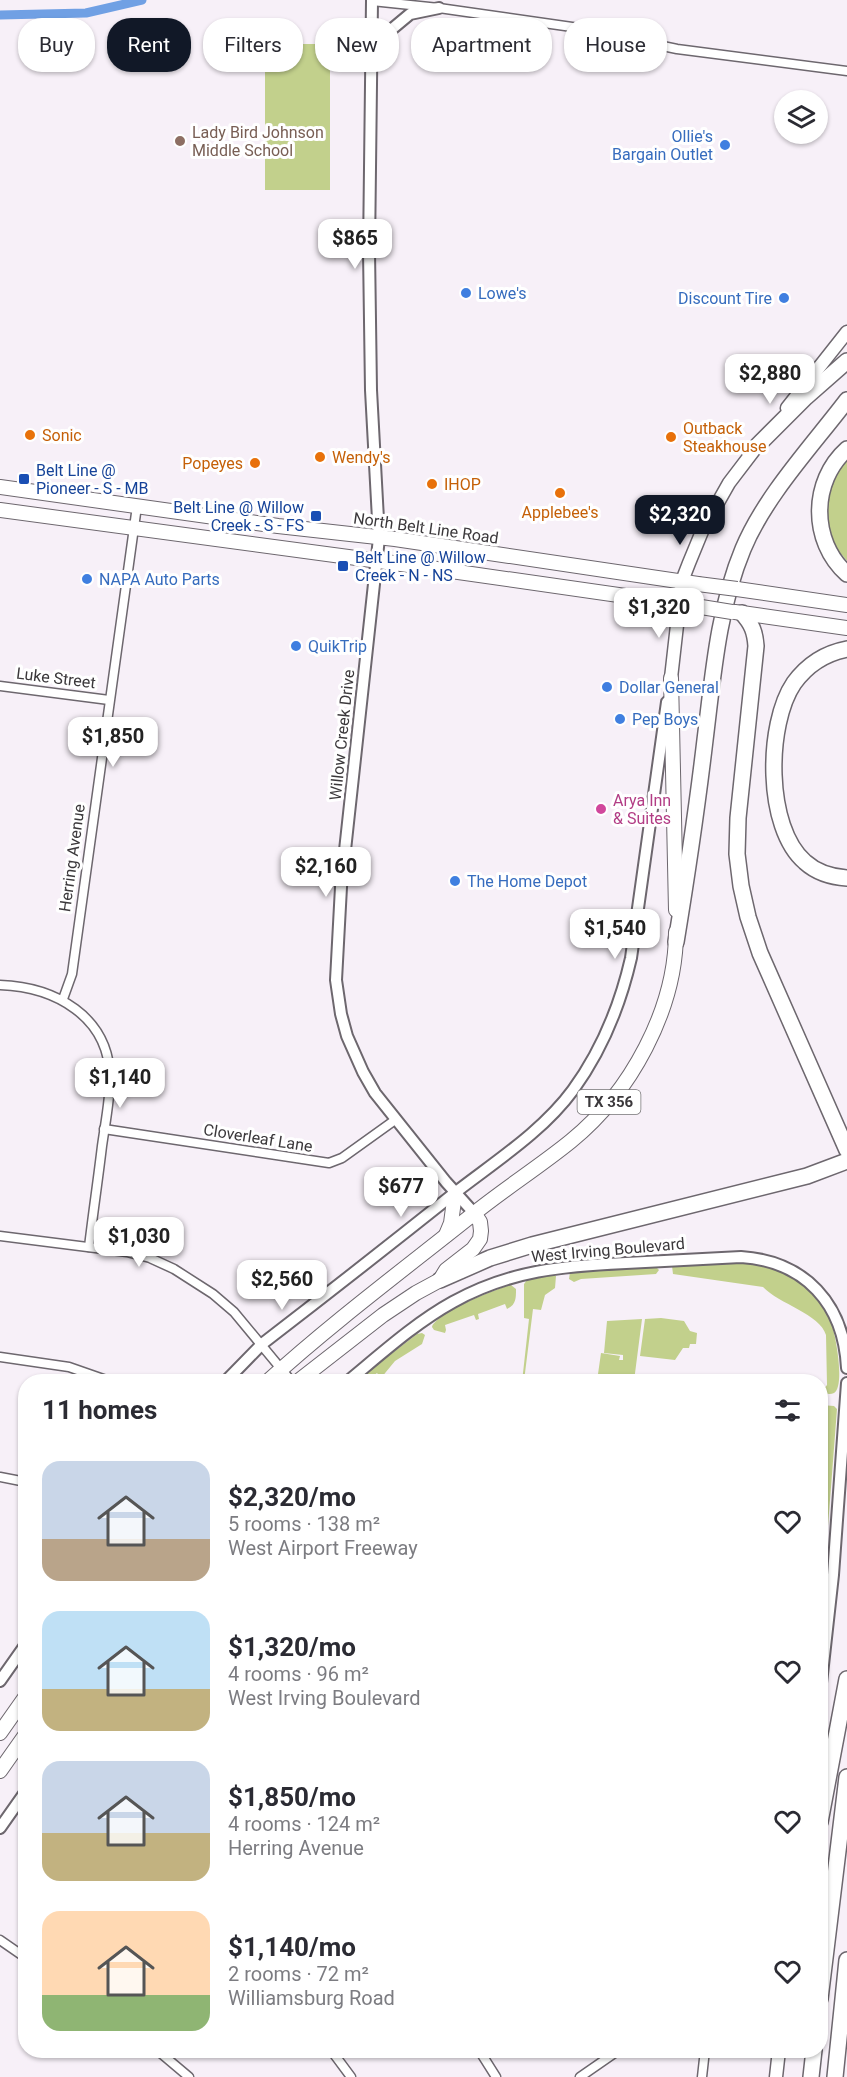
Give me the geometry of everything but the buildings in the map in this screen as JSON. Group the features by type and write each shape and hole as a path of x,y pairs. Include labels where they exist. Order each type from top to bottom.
{"highway":[{"path":"757,446 806,397 847,361"},
{"path":"676,942 692,849 716,655 722,619 735,572 744,547 778,490 847,400"},
{"path":"847,449 835,461 826,476 820,497 819,518 823,537 831,555 847,574"},
{"path":"737,612 751,623 755,632 756,646 738,818 737,854 741,886 760,953 847,1150"},
{"path":"847,649 824,656 807,668 794,684 784,702 778,724 774,776 782,826 791,845 804,861 820,872 838,878 847,878"},
{"path":"440,1280 490,1258 532,1245 807,1176 847,1161"},
{"path":"828,1779 847,1679"},
{"path":"828,1933 847,1777"},
{"path":"835,2077 847,1960"},
{"path":"844,2077 847,2050"},
{"path":"811,2077 813,2058"}],"main road":[{"path":"676,942 676,850 670,678 682,581 703,529 729,483 847,332"},
{"name":"North Belt Line Road","path":"0,487 278,526 379,537 847,605"},
{"path":"0,510 847,628"},
{"name":"TX 356","path":"275,1374 474,1213 572,1140 615,1096 634,1069 649,1041 669,982 676,942"},
{"path":"446,1237 451,1223 455,1193"},
{"path":"307,1374 383,1316 416,1293 440,1280 446,1270 473,1249 480,1239 480,1222 474,1213"},
{"path":"0,1732 18,1707"},
{"path":"0,1772 18,1746"},
{"path":"776,2077 778,2058"}],"street":[{"path":"372,1 572,27 677,49 847,71"},
{"name":"Willow Creek Drive","path":"372,1 369,251 371,379 379,537 350,794 335,970 341,1014 354,1054 375,1093 455,1193 474,1213"},
{"path":"370,74 376,51 386,34 410,14 439,8"},
{"name":"Herring Avenue","path":"63,999 72,974 137,506"},
{"path":"233,1374 262,1344 529,1136 571,1092 599,1049 624,986 631,957 670,678"},
{"name":"Luke Street","path":"0,686 109,700"},
{"path":"0,985 41,991 63,999 90,1022 98,1034 106,1056 110,1078 89,1247"},
{"name":"Cloverleaf Lane","path":"104,1130 329,1163 342,1158 395,1120"},
{"path":"0,1236 139,1254 174,1269 213,1294 244,1323 285,1374"},
{"name":"West Irving Boulevard","path":"357,1374 423,1321 452,1303 471,1293 523,1274 542,1269 592,1264 741,1257 775,1262 793,1271 823,1295 832,1310 844,1342 847,1368"},
{"path":"0,1358 69,1367 89,1374"},
{"path":"828,1620 847,1383"},
{"path":"0,1477 18,1480"},
{"path":"0,1681 18,1655"},
{"path":"0,1828 18,1809"},
{"path":"0,1940 18,1952"},
{"path":"166,2058 189,2077"},
{"path":"337,2058 351,2077"},
{"path":"484,2058 496,2077"},
{"path":"580,2077 607,2058"},
{"path":"702,2077 704,2058"}],"green space":[{"path":"303,44 315,44 315,72 330,72 330,190 265,190 265,72 303,72"},
{"path":"847,456 847,561 833,544 825,522 828,490"},
{"path":"740,1259 788,1272 807,1285 828,1310 835,1335 839,1377 838,1387 834,1393 828,1394 826,1335 816,1321 763,1287 673,1274 672,1266"},
{"path":"655,1266 659,1270 656,1274 581,1279 574,1282 569,1279 570,1272"},
{"path":"556,1276 555,1288 545,1295 541,1310 533,1309 525,1374 523,1374 529,1319 524,1318 524,1284 527,1280"},
{"path":"511,1285 516,1289 516,1298 507,1309 505,1304 478,1314 479,1319 476,1320 474,1315 445,1325 445,1333 434,1330 432,1327 436,1321 455,1309 480,1296"},
{"path":"661,1318 684,1321 690,1331 697,1333 696,1344 683,1348 675,1360 640,1356 645,1319"},
{"path":"642,1319 635,1374 598,1374 601,1353 620,1356 619,1360 623,1360 623,1355 604,1353 607,1321"},
{"path":"417,1334 425,1335 422,1344 395,1361 384,1374 365,1374"},
{"path":"828,1406 837,1409 828,1526"}],"waterway":[{"path":"0,15 86,13 142,0"}],"place":[{"name":"Lady Bird Johnson Middle School","path":"180,141"},
{"name":"Ollie's Bargain Outlet","path":"725,145"},
{"name":"Lowe's","path":"466,293"},
{"name":"Discount Tire","path":"784,298"},
{"name":"Sonic","path":"30,435"},
{"name":"Outback Steakhouse","path":"671,437"},
{"name":"Wendy's","path":"320,457"},
{"name":"Popeyes","path":"255,463"},
{"name":"Belt Line @ Pioneer - S - MB","path":"24,479"},
{"name":"IHOP","path":"432,484"},
{"name":"Applebee's","path":"560,493"},
{"name":"Belt Line @ Willow Creek - S - FS","path":"316,516"},
{"name":"Belt Line @ Willow Creek - N - NS","path":"343,566"},
{"name":"NAPA Auto Parts","path":"87,579"},
{"name":"QuikTrip","path":"296,646"},
{"name":"Dollar General","path":"607,687"},
{"name":"Pep Boys","path":"620,719"},
{"name":"Arya Inn & Suites","path":"601,809"},
{"name":"The Home Depot","path":"455,881"}]}
